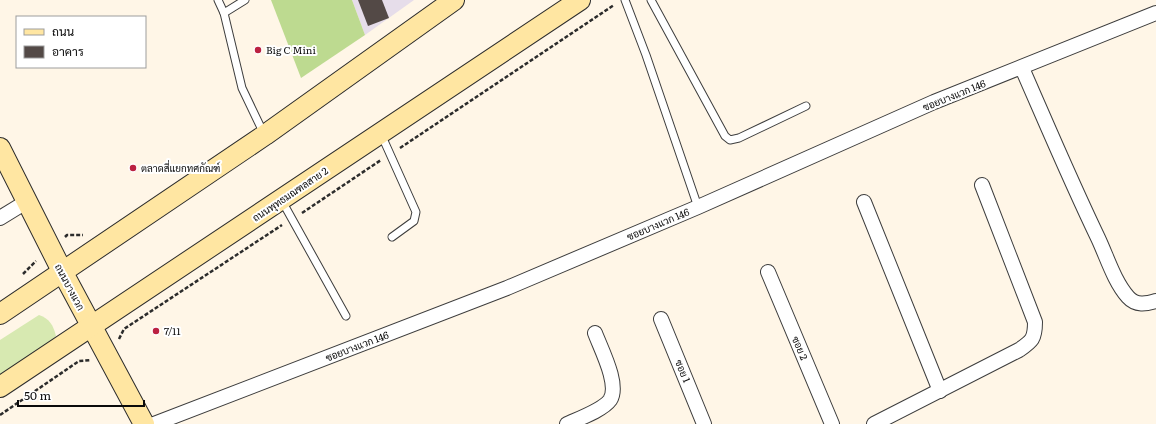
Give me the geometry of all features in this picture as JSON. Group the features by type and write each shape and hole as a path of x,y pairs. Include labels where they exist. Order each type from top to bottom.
{"main road":[{"name":"ถนนพุทธมณฑลสาย 2","path":"0,387 580,0"},
{"path":"0,314 265,135 445,2"},
{"name":"ถนนบางแวก","path":"0,148 26,202 144,424"}],"street":[{"name":"ซอยบางแวก 146","path":"154,424 507,288 698,207 934,102 1156,13"},
{"path":"1022,68 1079,198 1120,284 1129,298 1138,304 1147,304 1156,301"},
{"path":"874,424 1019,350 1030,342 1035,335 1035,322 982,185"},
{"path":"0,218 26,202"},
{"path":"864,202 940,391"},
{"name":"ซอย 2","path":"768,272 832,424"},
{"name":"ซอย 1","path":"661,319 704,424"},
{"path":"566,424 601,408 610,401 614,388 595,333"}],"lane":[{"path":"218,0 224,13 242,88 265,135"},
{"path":"224,13 245,0"},
{"path":"625,0 646,55 698,207"},
{"path":"651,0 724,136 730,140 739,138 806,106"},
{"path":"380,133 416,212 414,221 392,236"},
{"path":"281,200 346,316"}],"path":[{"path":"117,341 124,329 616,4"},
{"path":"18,278 36,262 36,256"},
{"path":"0,415 78,361 89,361"}],"shaded area":[{"path":"352,0 414,0 365,35"}],"green space":[{"path":"271,0 352,0 365,35 301,78"},
{"path":"39,315 46,318 54,329 56,336 43,349 0,378 0,340"}],"building":[{"path":"358,0 382,0 389,18 368,26"}],"place":[{"name":"Big C Mini","path":"258,50"},
{"name":"ตลาดสี่แยกทศกัณฑ์","path":"133,168"},
{"name":"7/11","path":"156,331"}]}
